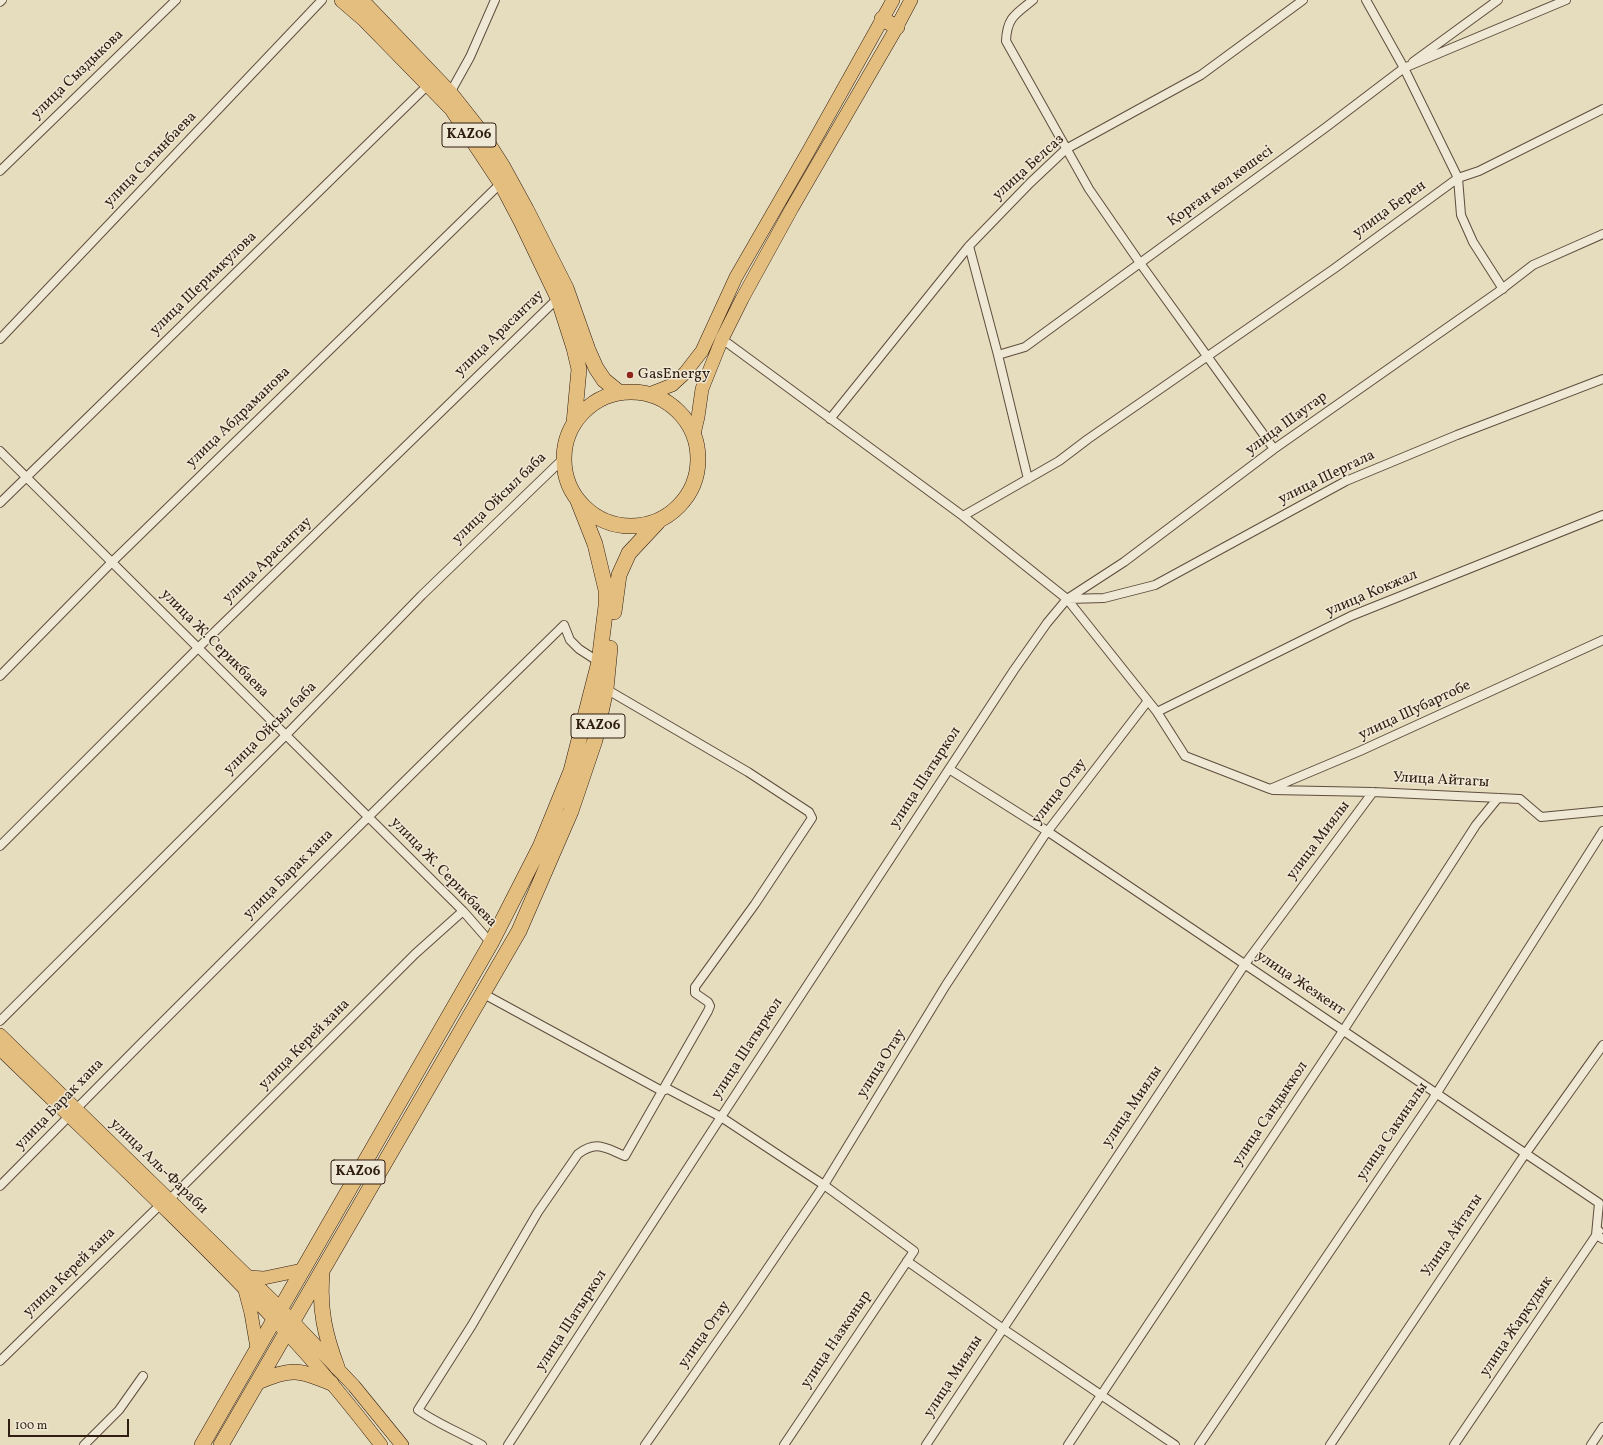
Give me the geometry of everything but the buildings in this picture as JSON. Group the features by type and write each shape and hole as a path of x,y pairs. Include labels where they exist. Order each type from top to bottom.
{"highway":[{"name":"KАZ06","path":"342,0 364,19 452,109 501,183 558,298 574,348 579,369 574,423"},
{"name":"KАZ06","path":"362,0 450,92 480,131 507,174 566,288 596,368 604,380 620,393"},
{"path":"882,20 897,27"},
{"name":"KАZ06","path":"202,1445 491,943 540,847 571,771 599,662 606,606 606,590 595,544 578,501 567,481 564,458 566,440 574,423 586,409 602,398 620,393 635,392 649,394 668,403 683,416 694,434 699,454 697,475 689,494 676,510 658,522 629,554 619,575 606,689 595,740 570,811 519,931 221,1445"},
{"name":"KАZ06","path":"578,501 594,516 614,525 636,527 658,522"},
{"path":"322,1270 320,1298 323,1322 336,1367"},
{"path":"258,1382 282,1373 297,1371 313,1375 331,1383"}],"main road":[{"path":"649,394 672,385 685,373 702,351 736,277 893,0"},
{"path":"694,434 702,389 722,339 742,299 792,208 897,27 911,0"},
{"name":"улица Аль-Фараби","path":"0,1035 72,1112"},
{"name":"улица Аль-Фараби","path":"0,1048 72,1112 165,1202 289,1327"},
{"path":"257,1348 246,1283 302,1270"},
{"path":"289,1327 336,1367 354,1386 402,1445"},
{"path":"289,1327 331,1383 381,1445"}],"street":[{"name":"улица Сыздыкова","path":"0,170 176,0"},
{"name":"улица Сагынбаева","path":"0,339 322,0"},
{"path":"450,92 470,57 495,0"},
{"path":"1033,0 1010,20 1006,41 1089,189 1140,263 1274,449"},
{"name":"улица Белсаз","path":"830,419 969,246 1030,182 1066,149 1201,76 1303,0"},
{"path":"1366,0 1404,68 1458,178 1461,215 1473,242 1503,289"},
{"path":"1404,68 1498,0"},
{"name":"Қорған көл көшесі","path":"998,355 1025,347 1325,128 1404,68 1566,0"},
{"name":"улица Шеримкулова","path":"0,503 428,85"},
{"name":"улица Берен","path":"963,516 1059,461 1088,439 1335,268 1458,178 1479,171 1603,109"},
{"name":"улица Абдраманова","path":"0,676 112,562 501,183"},
{"name":"улица Шаугар","path":"1014,670 1047,623 1067,599 1124,562 1274,449 1503,289 1533,265 1603,234"},
{"path":"969,246 998,355 1028,479"},
{"name":"улица Арасантау","path":"0,846 198,648 558,298"},
{"path":"722,339 963,516 1067,599 1147,702 1157,712 1185,756 1270,790"},
{"name":"улица Шергала","path":"1067,599 1104,598 1155,585 1346,481 1457,435 1603,379"},
{"name":"улица Ж. Серикбаева","path":"0,451 463,911 491,943"},
{"name":"улица Ойсыл баба","path":"0,1021 286,735 422,595 564,458"},
{"name":"улица Кокжал","path":"1157,712 1351,616 1603,515"},
{"name":"улица Барак хана","path":"0,1186 368,816 564,625 570,640 579,649 599,662"},
{"name":"улица Шубартобе","path":"1270,790 1360,751 1603,640"},
{"name":"улица Шатыркол","path":"508,1445 1014,670"},
{"path":"482,1445 433,1420 418,1410 472,1325 538,1212 578,1154 588,1147 599,1145 624,1156 710,1006 708,1002 695,993 695,987 755,904 812,818 809,812 748,772 606,689"},
{"name":"улица Отау","path":"645,1445 824,1185 958,966 1047,831 1147,702"},
{"name":"улица Жезкент","path":"949,769 1047,831 1600,1204 1600,1237"},
{"name":"Улица Айтагы","path":"1270,790 1373,792 1520,799 1542,817 1603,812"},
{"name":"улица Миялы","path":"926,1445 1002,1328 1245,964 1373,792"},
{"name":"улица Сандыккол","path":"1068,1445 1343,1031 1476,825 1498,798"},
{"name":"улица Сакиналы","path":"1199,1445 1436,1094 1603,831"},
{"name":"улица Керей хана","path":"0,1361 165,1202 415,954 463,911"},
{"path":"482,993 662,1091 668,1089 721,1117 824,1185"},
{"name":"Улица Айтагы","path":"1330,1445 1525,1154 1603,1045"},
{"name":"улица Назконыр","path":"784,1445 914,1251 824,1185"},
{"name":"улица Жаркудык","path":"1454,1445 1600,1237 1603,1225"},
{"path":"907,1261 1002,1328 1175,1445"},
{"path":"84,1445 119,1410 143,1376"},
{"path":"1592,1445 1603,1427"}],"place":[{"name":"GasEnergy","path":"630,375"}]}
